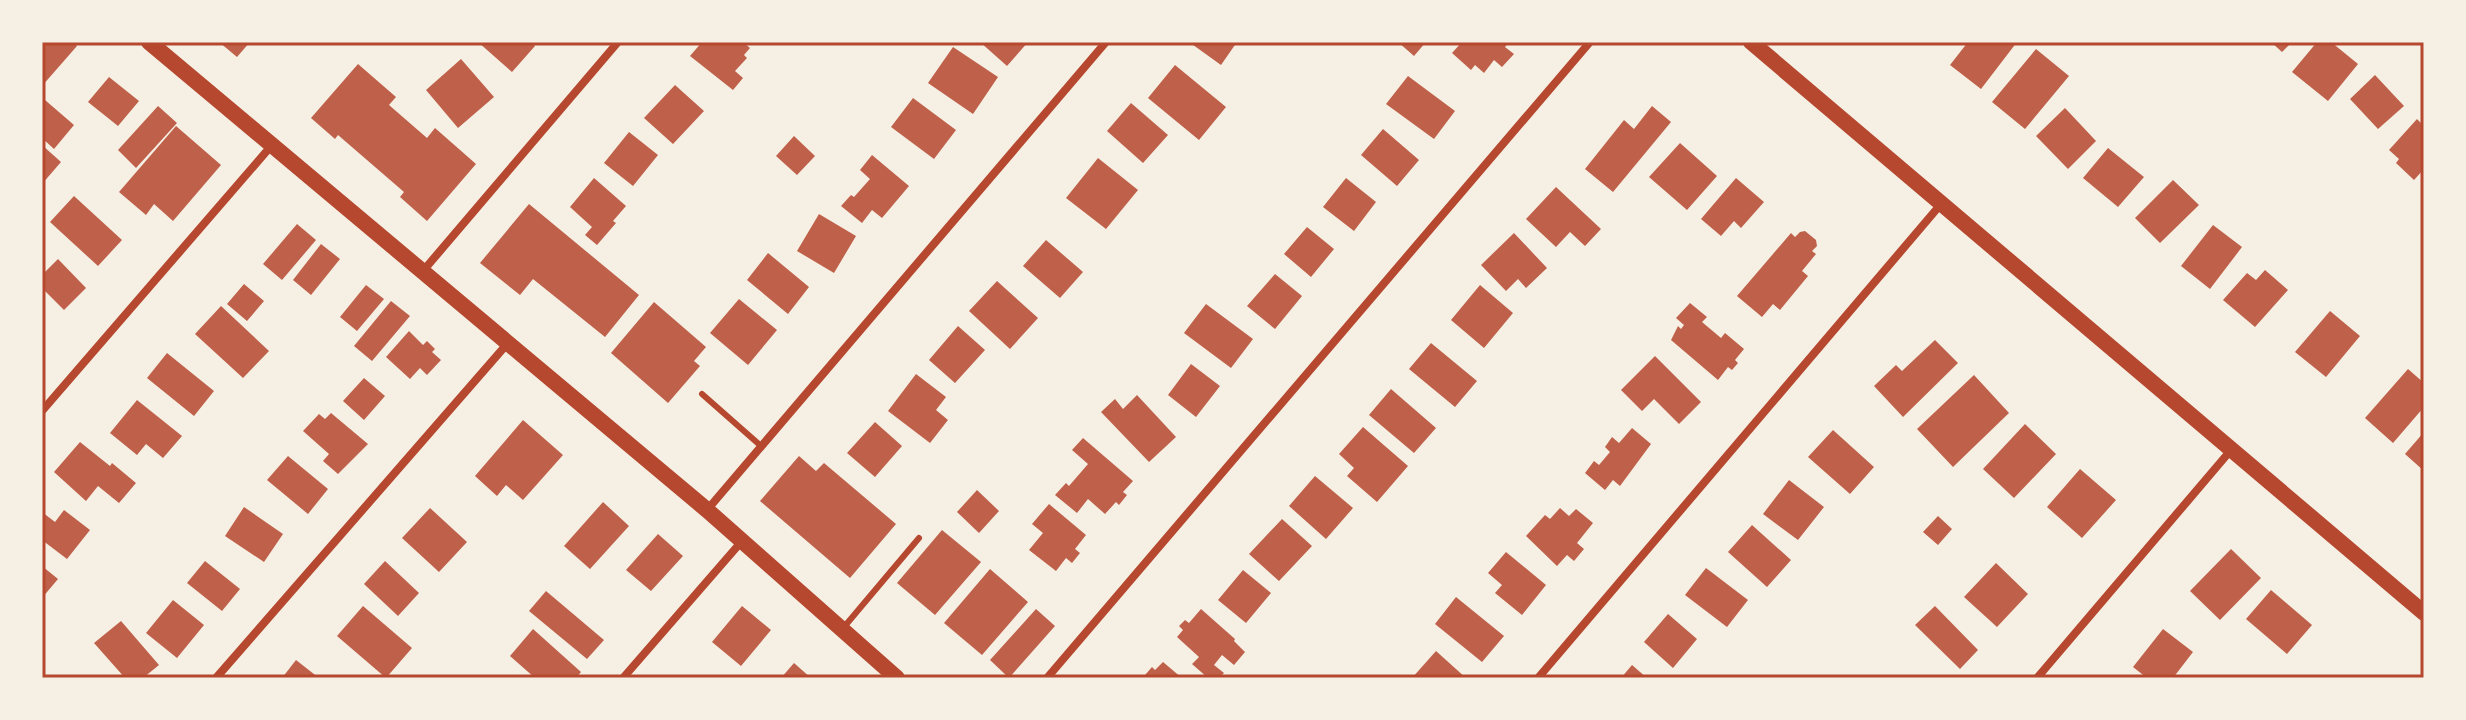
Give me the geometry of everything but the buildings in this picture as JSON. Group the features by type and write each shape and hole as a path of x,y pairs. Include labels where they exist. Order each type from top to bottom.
{"main road":[{"path":"149,42 707,510 897,678"},
{"path":"1751,42 2424,613"}],"street":[{"path":"423,271 618,42"},
{"path":"707,510 1106,42"},
{"path":"1047,678 1590,42"},
{"path":"42,411 273,144"},
{"path":"1538,678 1941,204"},
{"path":"216,678 508,343"},
{"path":"2037,678 2231,450"},
{"path":"623,678 742,541"}],"lane":[{"path":"702,394 761,446"},
{"path":"842,630 919,538"}]}
